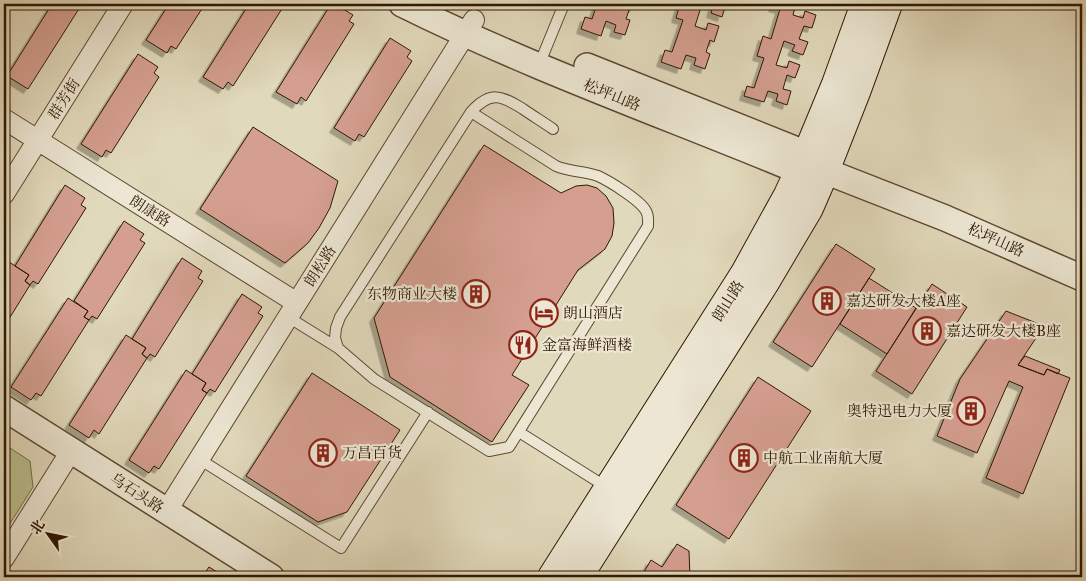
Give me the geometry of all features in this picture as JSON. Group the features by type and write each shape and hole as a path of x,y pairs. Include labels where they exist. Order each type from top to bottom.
{"main road":[{"name":"朗山路","path":"578,577 764,284 809,208 811,166 836,84 865,4"},
{"name":"朗山路","path":"552,577 745,273 856,92 888,4"}],"street":[{"name":"群芳街","path":"4,194 123,4"},
{"name":"松坪山路","path":"402,4 469,27 811,166 945,218 1082,278"},
{"name":"松坪山路","path":"437,4 469,27"},
{"name":"朗松路","path":"166,512 469,27"},
{"name":"朗康路","path":"4,119 293,310"},
{"name":"乌石头路","path":"4,408 271,577"},
{"path":"4,558 71,451"}],"lane":[{"path":"542,57 564,4"},
{"path":"338,348 335,338 340,317 471,112 479,103 498,97 510,101 553,129"},
{"path":"293,310 374,379 489,451 509,447 648,226 649,218 642,205 606,180 599,176 568,171 556,166 471,112"},
{"path":"199,459 342,548 428,412"},
{"path":"519,432 608,489"}],"green space":[{"path":"4,444 30,461 33,487 4,533"}],"building":[{"path":"52,4 82,4 28,89 7,76"},
{"path":"169,4 205,4 176,49 171,46 167,53 146,40"},
{"path":"249,4 285,4 233,86 228,82 223,89 203,77"},
{"path":"331,4 335,4 353,15 349,21 354,24 306,101 301,97 297,104 276,92"},
{"path":"597,4 635,4 634,8 630,7 626,19 630,20 625,35 614,32 616,25 606,21 601,36 581,29 585,17 592,19"},
{"path":"680,4 702,4 695,26 706,30 708,23 719,26 714,42 710,40 706,52 710,54 705,69 694,65 696,58 686,55 681,69 661,62 665,50 672,52 683,20 676,18"},
{"path":"706,4 726,4 722,17 711,13 713,6"},
{"path":"774,4 796,4 793,15 803,18 805,11 816,15 812,28 804,26 799,39 808,42 803,55 792,51 795,45 784,41 776,65 787,68 789,61 800,65 795,78 787,75 783,89 791,91 787,105 776,101 778,94 768,91 764,102 744,96 747,86 754,88 764,58 757,56 763,36 771,39 780,9 773,7"},
{"path":"390,38 411,51 407,57 412,61 364,137 359,134 355,141 334,128"},
{"path":"138,54 158,67 154,73 159,77 111,153 106,150 102,157 81,144"},
{"path":"253,127 338,181 330,208 319,228 308,243 285,263 200,209"},
{"name":"东物商业大楼","path":"484,145 561,193 576,186 587,185 597,188 606,196 613,208 614,223 612,236 605,249 578,270 512,375 529,385 492,442 390,377 374,318"},
{"path":"65,185 85,198 81,205 86,208 38,284 33,281 30,285 25,281 29,275 15,266"},
{"path":"124,221 144,234 140,240 145,243 97,319 92,316 89,320 84,317 88,311 74,301"},
{"name":"嘉达研发大楼A座","path":"836,244 875,269 812,367 773,342"},
{"path":"182,258 202,271 198,278 203,281 155,357 150,354 147,358 142,354 146,348 132,339"},
{"path":"9,262 29,275 25,281 30,285 4,327 4,271"},
{"path":"869,278 916,308 887,354 840,324"},
{"name":"嘉达研发大楼B座","path":"932,284 967,307 912,394 876,371"},
{"path":"242,294 262,307 258,313 263,316 215,392 210,389 207,393 202,390 206,383 192,374"},
{"path":"68,298 88,311 84,317 89,320 41,396 36,393 31,400 11,387"},
{"name":"奥特迅电力大厦","path":"1006,311 1044,326 1018,365 1044,375 1047,369 1070,378 1023,494 986,478 1023,387 1009,381 977,453 937,436 960,379"},
{"path":"126,335 146,348 142,354 147,358 99,434 94,430 89,438 69,425"},
{"path":"1025,356 1060,370 1058,374 1047,369 1044,375 1018,365"},
{"path":"186,370 206,383 202,390 207,393 159,469 154,466 149,473 129,460"},
{"name":"万昌百货","path":"312,373 400,430 347,512 318,522 246,476"},
{"name":"中航工业南航大厦","path":"758,377 811,411 729,539 676,505"},
{"path":"677,544 689,551 690,577 641,577 651,560 662,567"},
{"path":"209,567 225,577 202,577"}],"place":[{"name":"东物商业大楼","path":"476,294"},
{"name":"嘉达研发大楼A座","path":"827,301"},
{"name":"朗山酒店","path":"544,313"},
{"name":"嘉达研发大楼B座","path":"927,331"},
{"name":"金富海鲜酒楼","path":"523,345"},
{"name":"奥特迅电力大厦","path":"971,411"},
{"name":"万昌百货","path":"323,453"},
{"name":"中航工业南航大厦","path":"744,458"}]}
